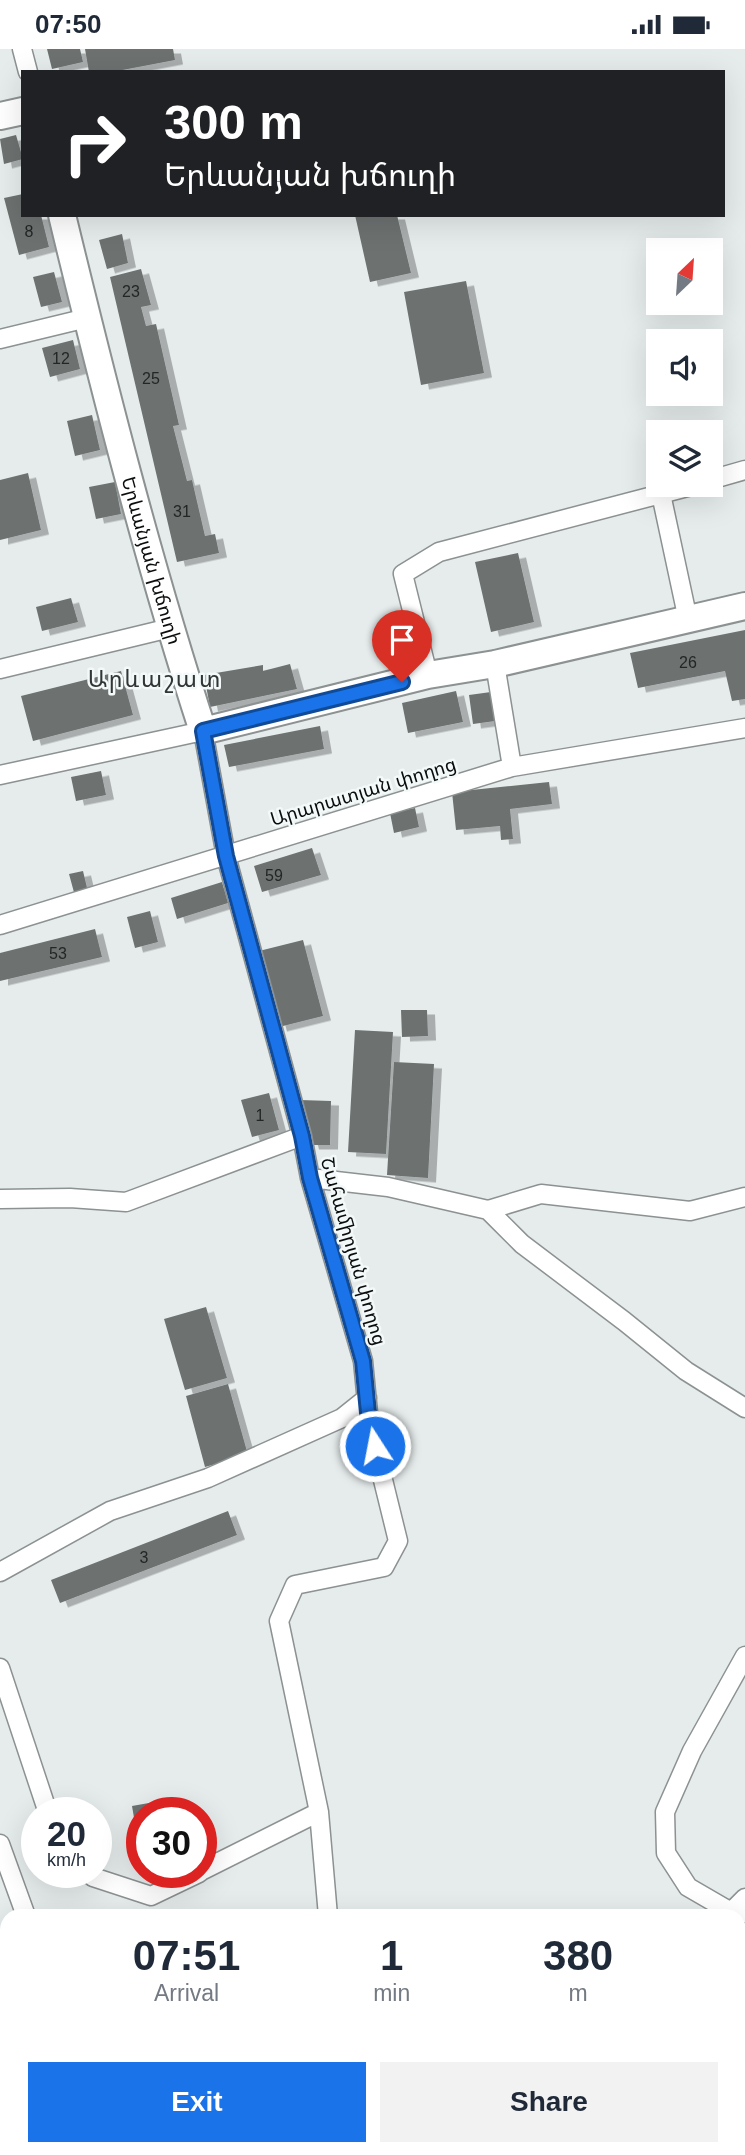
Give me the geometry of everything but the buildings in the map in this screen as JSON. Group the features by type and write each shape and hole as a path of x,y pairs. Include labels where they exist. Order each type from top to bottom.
{"main road":[{"path":"0,116 21,111"},
{"name":"Երևանյան խճուղի","path":"62,217 170,628 203,731"},
{"path":"203,731 428,675 495,664 745,606"}],"street":[{"path":"22,49 27,70"},
{"path":"0,339 87,318"},
{"path":"723,476 745,470"},
{"path":"428,675 402,574 439,552 650,497"},
{"path":"662,497 688,620"},
{"path":"0,669 170,628"},
{"path":"495,664 512,767"},
{"name":"Արարատյան փողոց","path":"0,925 512,767 745,728"},
{"path":"0,775 203,731"},
{"name":"Շահամիրյան փողոց","path":"203,731 226,856 302,1136 310,1178 363,1361 369,1423 398,1541 384,1567 295,1585 279,1621 319,1812 327,1909"},
{"path":"0,1199 71,1198 126,1202 302,1136"},
{"path":"310,1178 388,1187 488,1210 541,1193 690,1211 745,1197"},
{"path":"488,1210 522,1244 686,1371 745,1408"},
{"path":"0,1571 110,1511 208,1478 342,1418 367,1398"},
{"path":"726,1909 688,1887 666,1853 665,1812 692,1751 745,1655"},
{"path":"0,1668 43,1797"},
{"path":"217,1863 319,1812"},
{"path":"0,1844 23,1909"},
{"path":"127,1888 151,1896 167,1888"}],"district":[{"name":"Արևաշատ","path":"155,679"}],"route":[{"path":"375,1446 369,1423 363,1361 310,1178 302,1136 226,856 203,731 402,682"}]}
